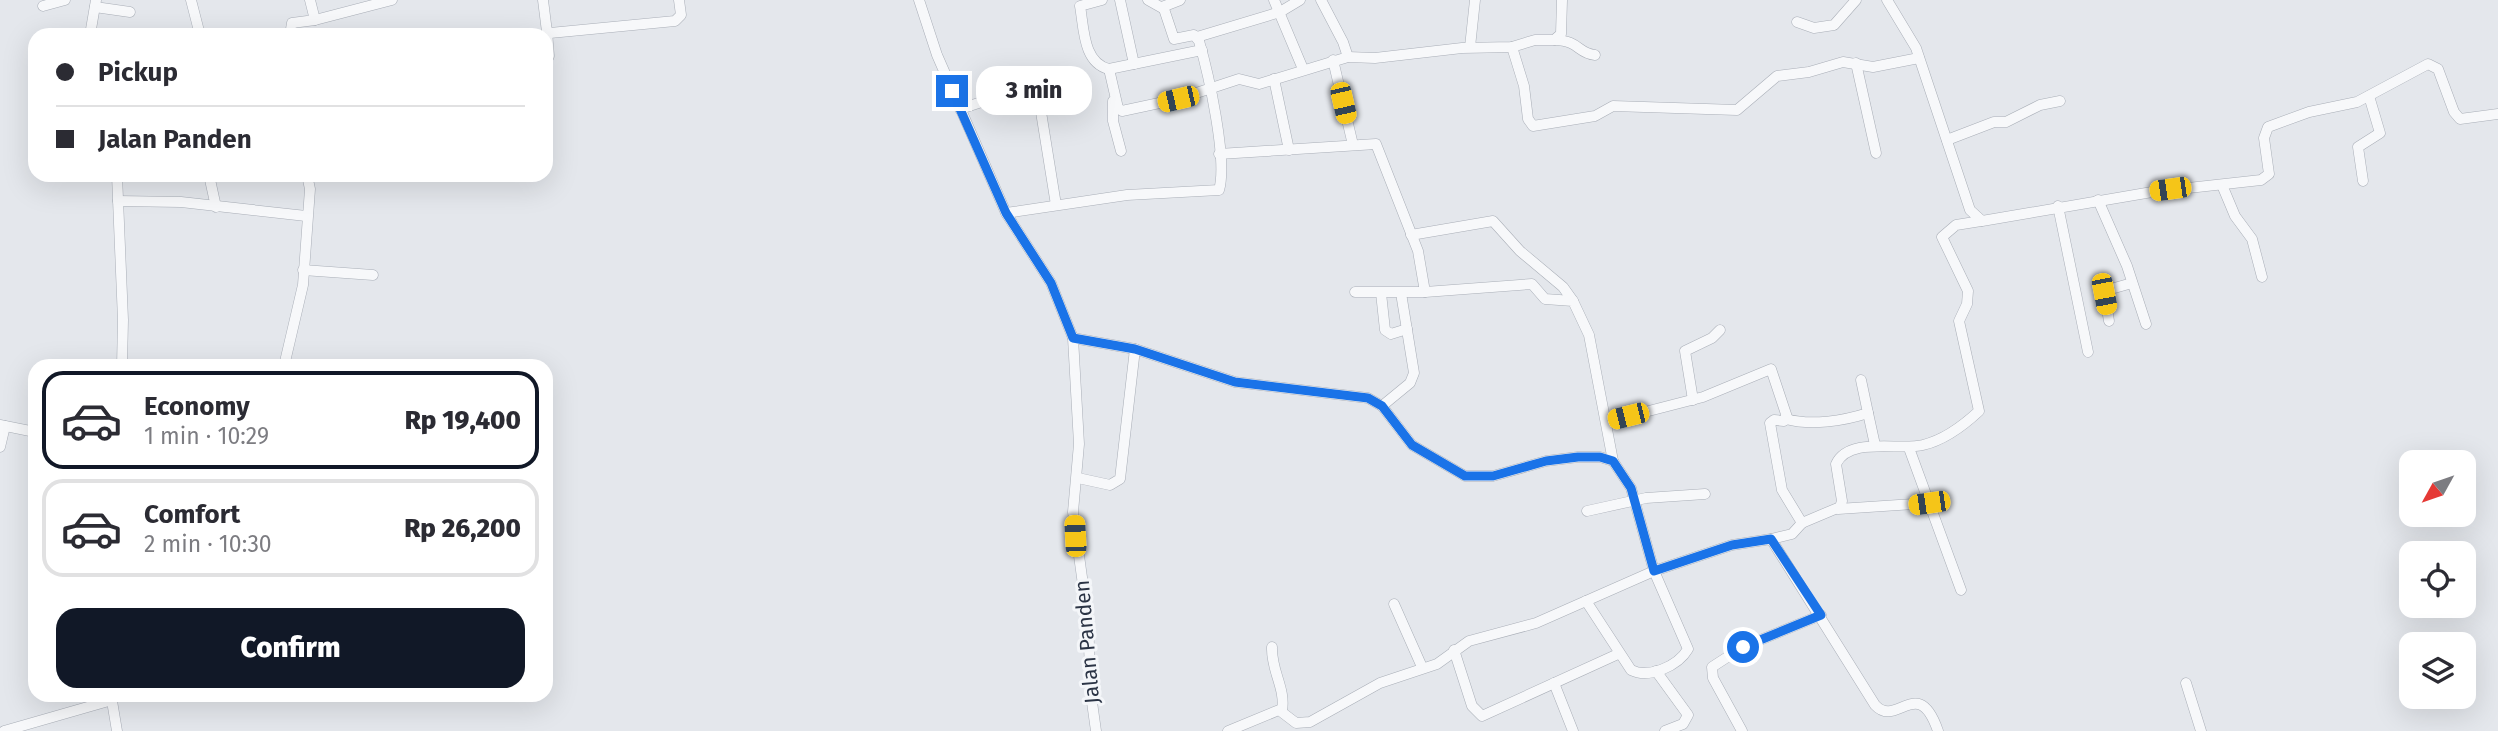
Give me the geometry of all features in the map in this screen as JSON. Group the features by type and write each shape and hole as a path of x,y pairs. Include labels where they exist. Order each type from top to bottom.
{"street":[{"path":"43,6 65,0"},
{"path":"191,0 198,28"},
{"path":"310,0 315,20"},
{"path":"291,28 292,23 315,20 391,0"},
{"path":"542,0 546,28"},
{"path":"553,31 675,20 681,15 679,0"},
{"name":"Jalan Panden","path":"919,0 960,109 1006,213 1051,283 1073,338 1078,478 1073,512 1088,621 1091,695 1096,731"},
{"path":"1102,0 1080,7 1092,60 1109,69 1202,50"},
{"path":"1121,0 1133,64"},
{"path":"1148,0 1162,7 1174,38 1197,37 1280,12 1300,0"},
{"path":"1162,7 1180,0"},
{"path":"1274,0 1303,69"},
{"path":"1321,0 1348,57"},
{"path":"1470,47 1475,0"},
{"path":"1554,40 1561,34 1562,0"},
{"path":"1797,22 1814,28 1834,25 1856,0"},
{"path":"1887,0 1913,41 1972,214 1982,221"},
{"path":"91,28 96,3 130,12"},
{"path":"1006,213 1127,195 1217,191 1221,186 1212,88 1197,37"},
{"path":"1109,69 1118,109 1122,111 1243,78 1259,85 1348,57 1375,58 1470,47 1513,47 1535,40 1573,42 1585,52 1595,55"},
{"path":"1513,47 1524,86 1528,119 1533,126 1595,116 1613,106 1737,110 1777,76 1809,72 1843,62 1873,67 1919,58"},
{"path":"1333,60 1353,145"},
{"path":"1856,63 1876,153"},
{"path":"1838,509 1842,501 1836,462 1875,445 1909,448 1942,438 1980,408 1959,321 1967,304 1968,291 1942,237 1956,225 2098,200 2257,181 2267,177 2270,170 2264,134 2267,127 2370,96 2424,65 2432,64 2441,74 2454,112 2460,119 2498,114"},
{"path":"1274,79 1289,150"},
{"path":"960,109 1026,88 1033,90 1041,112 1056,205"},
{"path":"1114,93 1111,107 1121,151"},
{"path":"2363,181 2358,147 2380,133 2370,96"},
{"path":"1947,140 1994,122 2011,120 2040,105 2060,101"},
{"path":"1219,154 1353,145 1380,146 1422,268 1424,292"},
{"path":"117,182 121,359"},
{"path":"211,182 216,207"},
{"path":"287,359 302,293 308,182"},
{"path":"2222,184 2235,216 2252,239 2262,277"},
{"path":"118,201 149,200 306,216"},
{"path":"2098,200 2124,258 2146,324"},
{"path":"2058,206 2088,352"},
{"path":"1411,235 1493,221 1520,251 1563,287 1573,301 1589,335 1613,461 1628,481 1636,501 1654,571 1688,649 1678,660 1656,671 1645,674 1631,670 1618,654 1586,601"},
{"path":"303,270 373,275"},
{"path":"2109,321 2104,291 2132,283"},
{"path":"1355,292 1401,293 1532,285 1545,299 1573,301"},
{"path":"1381,293 1385,330 1391,334 1408,329"},
{"path":"1382,406 1413,378 1401,293"},
{"path":"1693,400 1685,351 1710,340 1720,330"},
{"path":"1073,338 1135,349 1235,382 1356,395 1382,406 1412,445 1465,476 1493,476 1546,461 1578,457 1600,457 1613,461"},
{"path":"1078,478 1110,485 1120,479 1135,349"},
{"path":"1606,422 1693,400 1769,369 1775,376 1786,419"},
{"path":"1861,380 1875,445"},
{"path":"1802,523 1782,490 1770,426 1774,419 1801,422 1835,421 1868,413"},
{"path":"0,447 3,426 28,431"},
{"path":"1909,448 1961,590"},
{"path":"1587,511 1671,495 1705,494"},
{"path":"1282,711 1296,723 1310,722 1380,683 1437,664 1469,640 1536,623 1654,571 1732,545 1792,534 1802,523 1838,509 1929,503"},
{"path":"1771,539 1879,710 1890,713 1910,701 1919,703 1929,712 1938,731"},
{"path":"1394,604 1422,667"},
{"path":"1742,731 1713,678 1712,667 1743,647 1821,615"},
{"path":"1272,647 1274,670 1284,697 1282,711"},
{"path":"1454,650 1472,706 1479,715 1618,654"},
{"path":"1656,671 1688,715 1683,724 1665,731"},
{"path":"1554,683 1573,731"},
{"path":"2186,683 2201,731"},
{"path":"5,731 95,702"},
{"path":"112,702 117,731"},
{"path":"1228,731 1282,711"}],"route":[{"path":"952,91 1006,213 1051,283 1073,338 1118,344 1235,382 1373,399 1382,406 1412,445 1465,476 1505,474 1546,461 1591,456 1607,458 1613,461 1628,481 1636,501 1654,571 1732,545 1771,539 1821,615 1743,647"}]}
